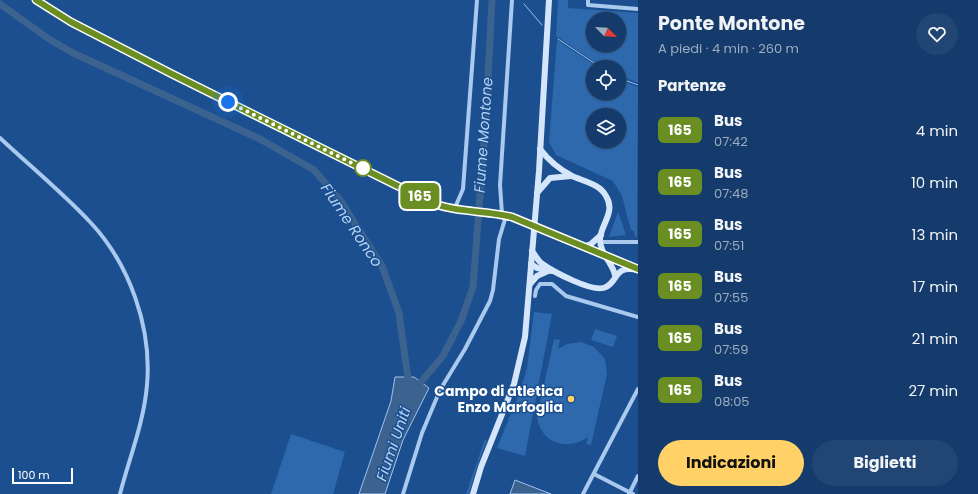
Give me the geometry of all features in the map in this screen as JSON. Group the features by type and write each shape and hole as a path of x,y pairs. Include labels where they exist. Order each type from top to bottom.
{"main road":[{"path":"36,0 56,14 172,74 432,203 454,210 502,215 527,223 638,270"},
{"path":"473,494 481,467 508,401 519,366 525,337 539,169 549,0"},
{"path":"540,148 551,162 573,176 596,186 606,196 609,214 601,235 601,246 604,256 611,262 615,275"},
{"path":"539,169 551,162"},
{"path":"539,169 550,178 573,176"},
{"path":"537,194 550,178"},
{"path":"583,247 591,244 601,235"},
{"path":"532,251 551,271"},
{"path":"531,264 542,263"},
{"path":"531,264 536,268 551,271 596,289 609,285 615,275 627,269 638,270"},
{"path":"529,285 537,276 551,271"}],"street":[{"path":"454,210 462,188 477,0"},
{"path":"403,494 425,427 440,390 468,344 490,301 493,290 502,215 500,185 512,0"},
{"path":"588,0 588,5 638,9"},
{"path":"0,138 92,224 118,260 137,304 144,329 147,357 147,386 141,417 120,494"},
{"path":"603,242 638,242"},
{"path":"535,296 536,290 540,284 552,284 566,296 638,317"},
{"path":"583,494 637,395 638,389"},
{"path":"594,474 630,493 638,476"}],"shaded area":[{"path":"558,0 568,0 568,8 624,12 586,12 586,52 626,52 626,12 638,13 638,83 626,78 626,60 592,60 556,36"},
{"path":"557,40 587,60 586,100 626,100 626,83 638,87 637,237 635,237 634,231 631,230 622,196 613,181 556,155 549,142"},
{"path":"618,212 626,235 609,237"},
{"path":"534,312 552,314 525,456 497,448 520,391 527,368"},
{"path":"595,329 617,336 613,347 591,340"},
{"path":"554,339 560,340 558,349 567,344 581,342 594,347 605,359 607,374 591,445 586,444 588,437 580,442 572,444 556,442 543,433 539,425 537,416"},
{"path":"291,434 345,452 333,494 271,494"},
{"path":"485,439 487,440 477,466 469,494 466,494"}],"water":[{"name":"Fiumi Uniti","path":"395,377 414,377 429,388 403,440 385,494 359,494 391,401"},
{"path":"515,480 551,494 510,494"}],"waterway":[{"name":"Fiume Montone","path":"415,389 443,356 461,321 473,287 486,117 492,0"},
{"name":"Fiume Ronco","path":"0,4 49,39 73,53 260,139 314,170 340,200 382,266 399,313 409,386"},
{"path":"524,4 542,25"},
{"path":"558,39 590,60"},
{"path":"626,81 638,85"}],"bus line":[{"name":"165","path":"36,0 56,14 172,74 432,203 454,210 500,214 512,217 638,269"}],"place":[{"name":"Campo di atletica Enzo Marfoglia","path":"571,399"}],"route":[{"path":"228,102 366,170 363,168"}]}
